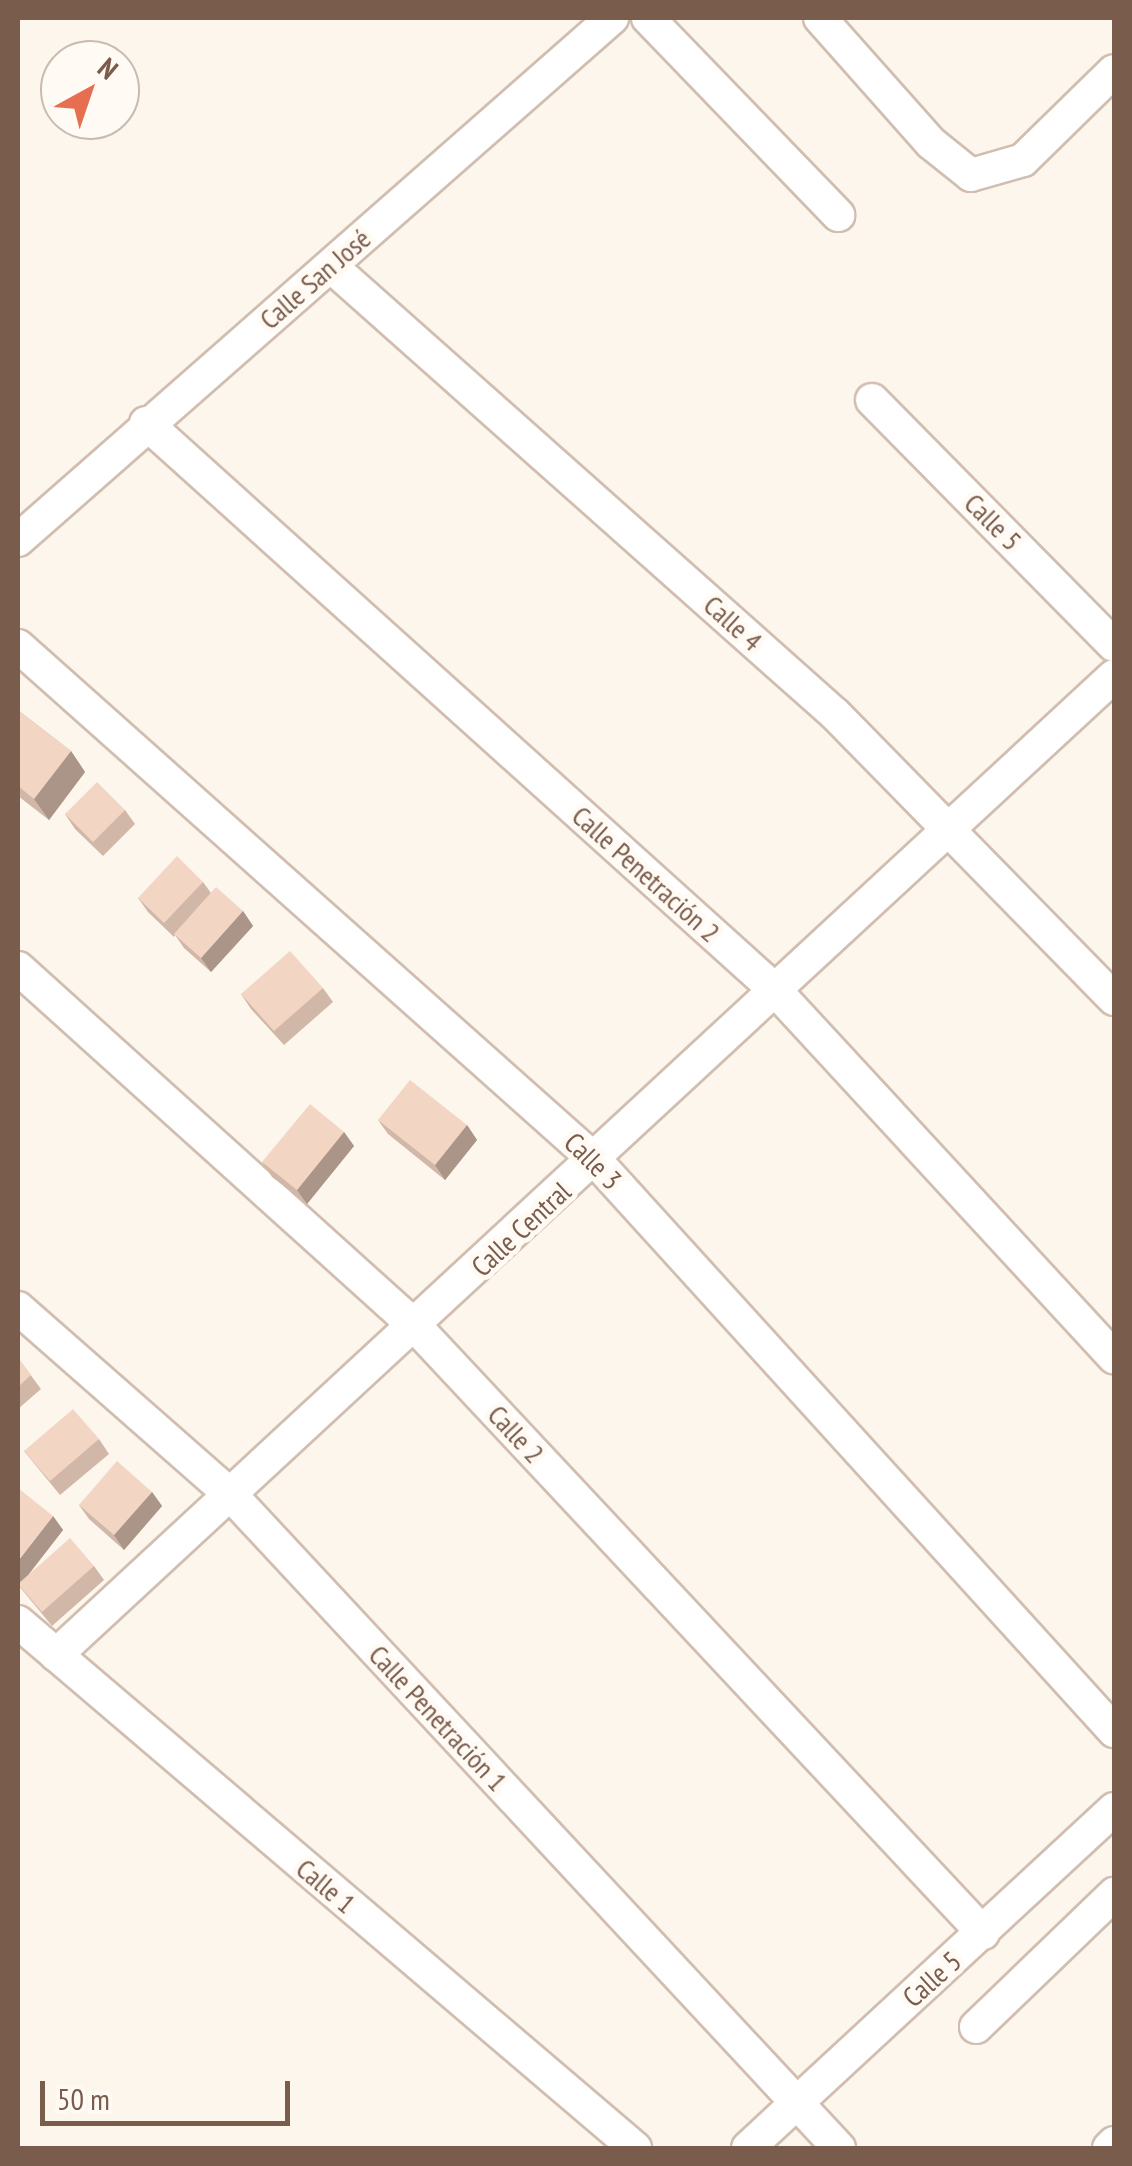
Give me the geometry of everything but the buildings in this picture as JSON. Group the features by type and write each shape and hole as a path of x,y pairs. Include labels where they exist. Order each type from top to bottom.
{"street":[{"name":"Calle San José","path":"18,540 146,423 332,267 610,18"},
{"path":"648,18 838,215"},
{"path":"820,18 931,143 971,174 1023,160 1114,72"},
{"name":"Calle 4","path":"332,267 952,824 1114,999"},
{"name":"Calle 5","path":"872,400 1114,645"},
{"name":"Calle Penetración 2","path":"146,423 775,990 1114,1357"},
{"name":"Calle 3","path":"18,646 596,1160 1114,1731"},
{"name":"Calle Central","path":"56,1655 416,1327 1114,676"},
{"name":"Calle 2","path":"18,968 416,1327 983,1933"},
{"name":"Calle Penetración 1","path":"18,1308 232,1496 839,2148"},
{"name":"Calle 1","path":"18,1622 635,2148"},
{"name":"Calle 5","path":"748,2148 1114,1809"},
{"path":"976,2027 1114,1894"}]}
